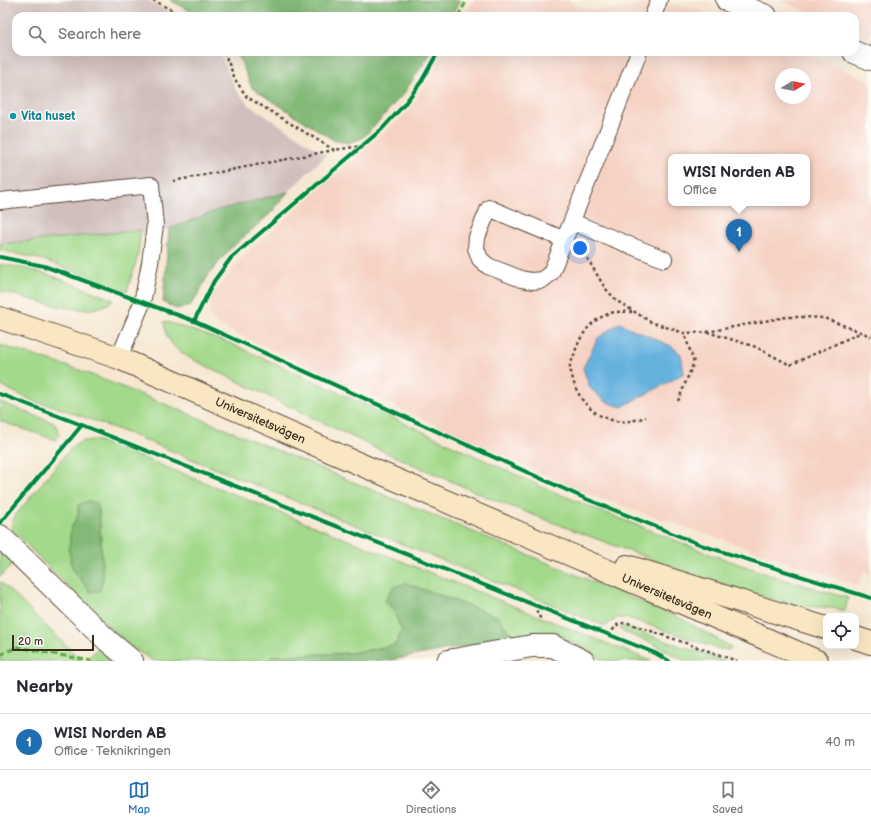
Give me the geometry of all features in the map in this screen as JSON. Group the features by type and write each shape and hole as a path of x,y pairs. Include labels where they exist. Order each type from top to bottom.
{"main road":[{"name":"Universitetsvägen","path":"0,318 119,358 341,456 817,661"},
{"name":"Universitetsvägen","path":"517,531 823,627"},
{"path":"859,639 871,643"}],"street":[{"path":"727,0 760,9"},
{"path":"859,54 871,59"},
{"path":"0,536 108,640 132,661"},
{"path":"448,661 532,646 553,646 584,661"}],"lane":[{"path":"654,12 659,0"},
{"path":"565,240 489,208 477,237 476,248 480,259 488,266 521,279 532,281 542,280 551,273 565,240 636,56"},
{"path":"0,201 151,185 155,225 150,263 142,303 119,358"},
{"path":"572,222 664,259"}],"path":[{"path":"153,0 176,12"},
{"path":"226,56 236,81 247,97 334,150"},
{"path":"151,185 361,146"},
{"path":"565,240 582,249 605,288 617,301 651,322 684,333 707,332 786,317 804,317 824,318 871,336"},
{"path":"633,312 612,312 597,319 584,332 577,344 570,366 578,394 588,407 602,416 616,421 628,422 646,417"},
{"path":"707,332 756,347 790,365 862,332"},
{"path":"678,401 694,362 684,333"},
{"path":"610,636 616,625 622,622 628,623 737,661"}],"shaded area":[{"path":"0,0 148,0 170,12 12,12 12,56 221,56 236,90 249,105 326,155 288,192 218,210 169,229 0,244"},
{"path":"474,0 567,0 578,7 598,10 670,3 702,12 467,12"},
{"path":"777,0 871,0 871,38 859,34 859,12 807,12"},
{"path":"442,56 810,56 871,81 871,574 863,571 859,586 582,492 218,325 211,317 210,305 213,294 246,253 410,110"}],"green space":[{"path":"170,0 460,0 453,12 192,12"},
{"path":"239,56 428,56 404,93 363,138 348,143 335,141 252,88"},
{"path":"288,192 272,212 230,249 209,274 190,306 176,309 163,302 169,229 218,210"},
{"path":"141,230 138,255 127,291 44,260 0,250 0,244"},
{"path":"0,264 28,269 55,277 114,300 99,307 76,309 49,304 0,291"},
{"path":"164,321 225,341 549,490 710,554 779,578 848,598 845,611 832,608 801,606 757,595 683,571 487,497 371,446 190,358 179,351 168,339"},
{"path":"0,345 79,370 180,410 680,618 731,647 729,650 720,649 628,618 617,618 605,626 127,433 51,405 37,403 0,385"},
{"path":"0,402 54,423 58,428 59,435 56,440 0,421"},
{"path":"91,440 101,441 651,661 605,661 582,647 557,635 513,637 497,616 385,600 393,610 402,631 395,645 352,653 272,656 270,661 154,661 136,650 107,626 12,530 12,523 15,516 70,449 80,442","holes":["99,509 103,578 69,550 71,528 78,516"]},
{"path":"88,501 97,503 99,509 103,578 100,591 90,592 72,568 69,550 71,528 78,516 78,505"},
{"path":"0,553 10,556 15,561 0,577"},
{"path":"0,581 82,661 0,661"},
{"path":"406,583 497,616 513,637 386,661 270,661 272,656 352,653 395,645 402,631 393,610 385,600 393,587"},
{"path":"621,627 625,627 725,661 685,661 652,643 623,632 620,629"},
{"path":"100,646 118,661 85,661"}],"water":[{"path":"619,323 671,346 681,354 684,373 622,407 606,402 590,388 583,368 598,338"}],"marked path":[{"path":"460,12 467,0"},
{"path":"0,655 17,647 91,661"}],"cycle path":[{"path":"194,321 214,281 231,258 382,129 403,106 421,82 436,56"},
{"path":"0,257 44,266 194,321 584,498 704,546 871,598"},
{"path":"0,394 82,425 655,653 669,661"},
{"path":"0,523 82,425"}],"place":[{"name":"Vita huset","path":"13,116"},
{"name":"WISI Norden AB","path":"739,252"}]}
